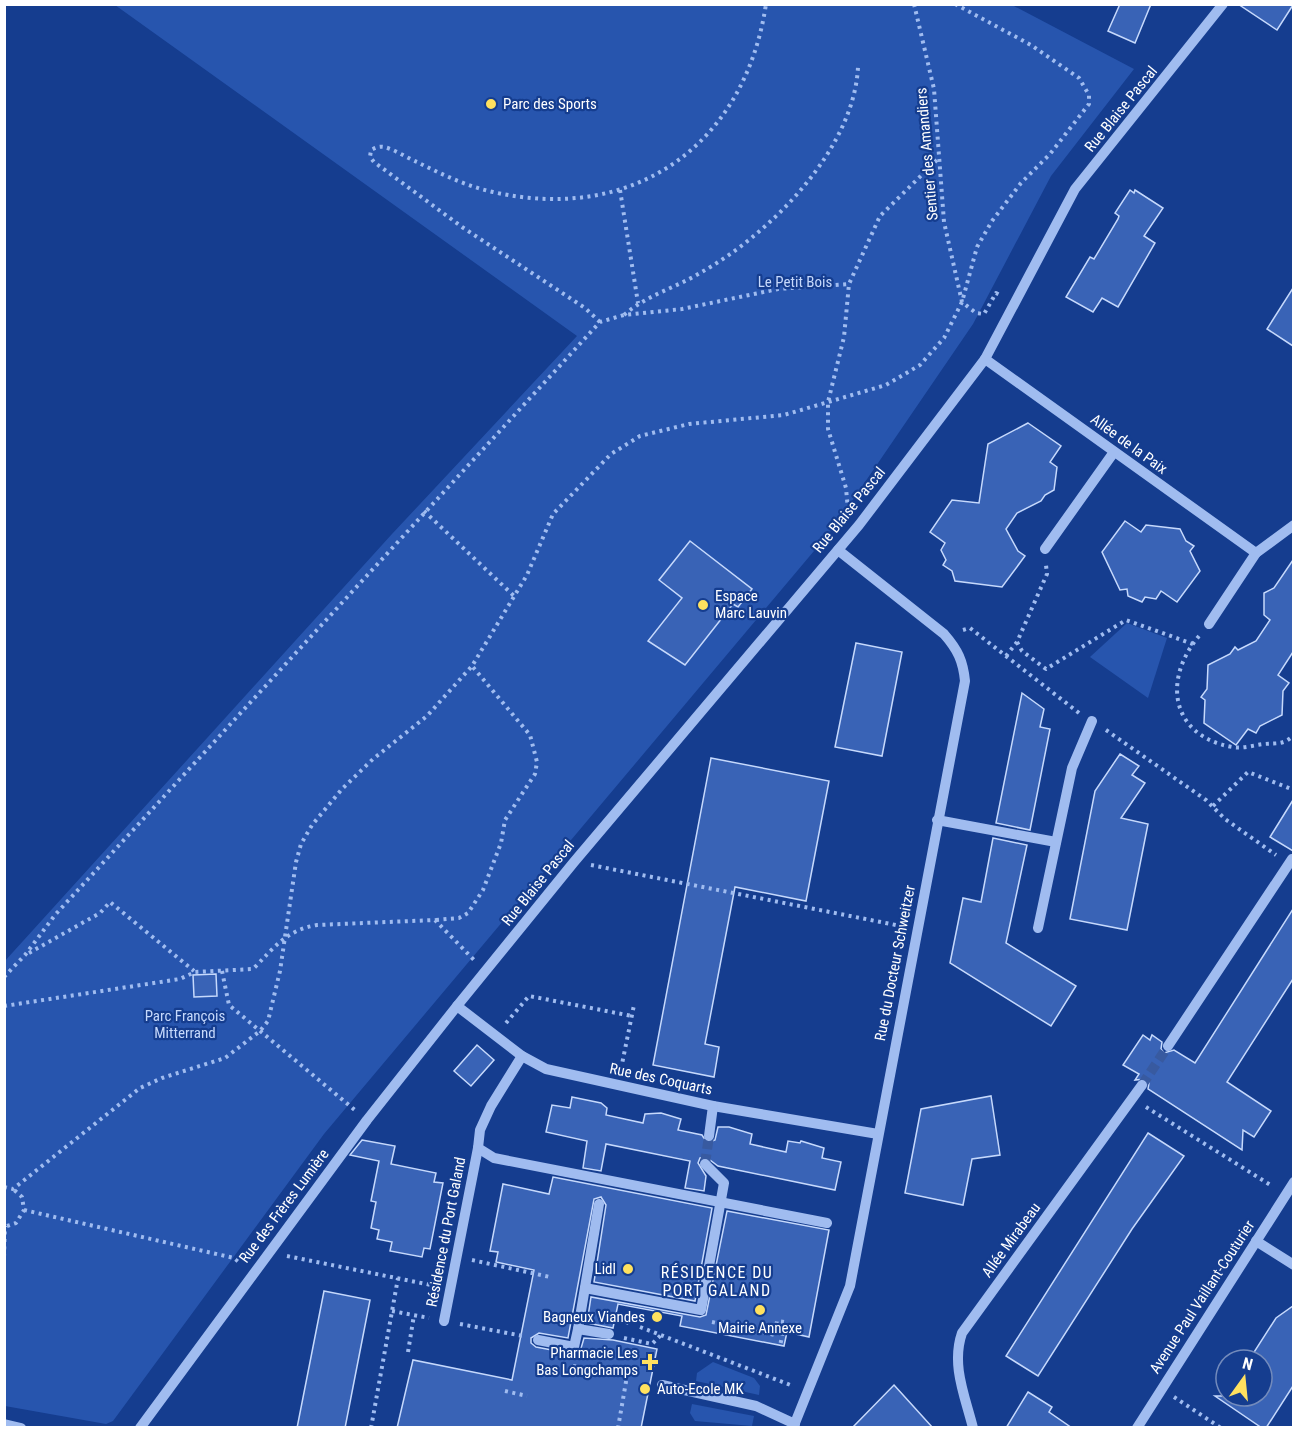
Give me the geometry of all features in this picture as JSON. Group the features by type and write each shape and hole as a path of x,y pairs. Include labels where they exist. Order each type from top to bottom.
{"street":[{"name":"Rue Blaise Pascal","path":"457,1006 574,862 859,525 985,359 1075,189 1223,4"},
{"name":"Allée de la Paix","path":"985,359 1256,553"},
{"path":"1045,549 1114,452"},
{"path":"1209,624 1256,553 1293,525"},
{"name":"Rue du Docteur Schweitzer","path":"794,1426 850,1286 965,681 963,662 956,648 944,634 838,550"},
{"path":"1038,928 1072,768 1092,721"},
{"path":"938,820 1056,842"},
{"path":"1168,1046 1290,861"},
{"name":"Rue des Coquarts","path":"457,1006 522,1056 546,1069 713,1106 878,1134"},
{"name":"Rue des Frères Lumière","path":"140,1428 367,1120 457,1006"},
{"name":"Résidence du Port Galand","path":"444,1321 480,1130 522,1056"},
{"name":"Allée Mirabeau","path":"973,1428 957,1367 957,1348 962,1333 1142,1085"},
{"path":"709,1136 713,1106"},
{"path":"478,1148 494,1158 827,1223"},
{"path":"585,1288 701,1310 724,1183 705,1164"},
{"name":"Avenue Paul Vaillant-Couturier","path":"1137,1428 1293,1182"},
{"path":"538,1340 574,1347 599,1204"},
{"path":"1256,1241 1293,1265"},
{"path":"578,1329 609,1334"},
{"path":"662,1385 756,1406 794,1426"},
{"path":"4,1424 21,1428"}],"path":[{"path":"600,322 585,308 462,227 374,162 370,157 371,150 384,147 451,178 493,192 528,197 573,198 620,190 652,178 691,152 721,120 746,79 761,39 766,4"},
{"name":"Sentier des Amandiers","path":"914,4 934,89 944,222 959,280 962,302"},
{"path":"13,1189 140,1088 162,1077 225,1058 260,1031 268,1021 280,971 296,861 312,825 342,789 373,759 427,716 472,666 527,574 553,514 611,454 640,435 689,424 783,415 886,385 920,365 944,338 962,302 977,247 992,220 1021,183 1081,118 1089,104 1089,95 1079,78 1031,45 955,4"},
{"path":"624,315 638,303 700,274 740,249 780,213 814,171 844,126 854,98 858,67"},
{"path":"859,525 849,513 846,488 828,429 828,402 844,337 849,284 880,216 940,157"},
{"path":"620,190 638,303"},
{"path":"4,977 25,955 55,915 600,322 624,315 682,309 778,289 849,284"},
{"path":"962,302 976,314 984,314 996,293 1015,303"},
{"path":"424,511 514,596"},
{"path":"1006,656 1017,642 1047,574 1045,549"},
{"path":"1017,642 1022,651 1046,669 1126,620 1193,644"},
{"path":"1209,624 1193,644 1182,665 1177,699 1178,710 1189,726 1216,744 1236,748 1287,742 1293,735"},
{"path":"944,634 970,628 1070,707 1213,806 1225,819 1290,861"},
{"path":"4,1006 180,979 195,972 253,969 285,937 299,928 459,918 468,913 483,890 501,843 505,820 535,774 537,762 530,735 472,666"},
{"path":"1213,806 1248,772 1293,789"},
{"path":"574,862 917,930"},
{"path":"25,955 100,913 110,902 195,972"},
{"path":"435,920 486,971"},
{"path":"222,971 229,1005 347,1104"},
{"path":"496,1036 529,996 632,1016"},
{"path":"618,1084 634,1005"},
{"path":"1132,1099 1285,1195"},
{"path":"4,1187 13,1189 22,1197 24,1210 16,1223 6,1226 4,1257"},
{"path":"24,1210 234,1258"},
{"path":"269,1252 450,1288"},
{"path":"457,1256 550,1277"},
{"path":"371,1428 398,1278"},
{"path":"701,1310 699,1320 775,1335 777,1321 785,1322 780,1346"},
{"path":"392,1311 516,1335"},
{"path":"408,1352 414,1315"},
{"path":"615,1318 632,1324"},
{"path":"640,1327 794,1387 805,1397"},
{"path":"609,1334 652,1344 661,1335"},
{"path":"574,1347 571,1366 627,1376 618,1428"},
{"path":"1161,1389 1221,1428"},
{"path":"505,1391 527,1396"}],"green space":[{"path":"115,5 1012,5 1134,69 1051,176 973,324 835,526 324,1134 113,1421 106,1424 5,1406 4,962 392,534 577,336"},
{"path":"1127,623 1167,638 1148,698 1090,657"},
{"path":"713,1362 754,1378 760,1386 759,1395 696,1381 697,1373"},
{"path":"692,1404 754,1416 752,1426 695,1421 690,1413"}],"building":[{"path":"1120,4 1151,4 1135,43 1108,31"},
{"path":"1238,4 1293,4 1293,5 1277,30"},
{"path":"1130,190 1134,193 1135,190 1163,208 1144,236 1155,243 1118,307 1102,298 1093,312 1066,297 1090,257 1094,259 1118,219 1119,216 1115,213"},
{"path":"1293,288 1293,346 1267,329"},
{"path":"1028,423 1061,446 1050,462 1057,467 1054,490 1045,495 1041,501 1017,513 1006,529 1018,551 1025,556 1002,587 955,581 952,571 943,565 946,560 941,550 945,543 930,532 952,500 979,503 988,444"},
{"path":"1125,521 1141,532 1146,525 1180,529 1186,541 1194,546 1190,551 1200,571 1177,602 1161,591 1156,599 1145,597 1142,602 1128,596 1127,589 1120,590 1102,552"},
{"name":"Espace Marc Lauvin","path":"690,541 752,589 738,607 733,604 685,665 648,641 682,598 659,580"},
{"path":"1293,560 1293,652 1278,675 1289,683 1283,691 1282,715 1260,726 1256,733 1248,729 1236,745 1204,723 1205,700 1201,697 1207,689 1208,665 1230,654 1235,647 1238,650 1256,641 1270,620 1264,615 1264,593 1274,588"},
{"path":"856,643 902,652 882,756 835,747"},
{"path":"1022,693 1044,709 1040,727 1050,729 1030,830 996,823"},
{"path":"1120,754 1139,766 1132,775 1145,783 1121,818 1148,824 1127,930 1070,919 1095,791"},
{"path":"711,758 829,781 806,901 735,887 705,1044 719,1047 714,1077 653,1065"},
{"path":"1293,800 1293,851 1270,837"},
{"path":"993,838 1027,845 1006,943 1076,986 1051,1026 950,963 963,898 981,902"},
{"path":"1293,909 1293,979 1227,1082 1271,1111 1254,1137 1243,1130 1242,1150 1148,1089 1149,1083 1146,1079 1135,1080 1139,1074 1123,1065 1143,1035 1150,1040 1152,1035 1162,1042 1161,1049 1164,1053 1174,1050 1195,1063"},
{"path":"216,974 217,996 194,997 193,975"},
{"path":"477,1045 494,1060 471,1086 454,1071"},
{"path":"991,1096 1000,1155 972,1159 963,1205 905,1193 921,1109"},
{"path":"572,1097 601,1103 607,1108 606,1115 643,1123 645,1114 661,1113 681,1119 678,1130 702,1135 707,1143 715,1140 718,1127 729,1127 752,1134 750,1144 786,1152 788,1141 800,1143 801,1141 824,1148 822,1158 841,1162 835,1190 718,1166 706,1157 700,1158 698,1163 706,1176 704,1191 685,1188 690,1161 606,1144 601,1171 583,1168 587,1141 546,1132 552,1105 570,1108"},
{"path":"1148,1133 1184,1156 1132,1229 1038,1376 1006,1356"},
{"path":"362,1140 395,1146 391,1164 436,1173 434,1182 443,1183 430,1249 424,1248 422,1257 390,1251 392,1242 377,1239 379,1230 371,1228 376,1202 371,1201 379,1161 350,1155"},
{"path":"553,1177 712,1208 695,1301 594,1282 606,1205 601,1197 594,1199 568,1338 539,1333 531,1338 531,1343 536,1347 573,1354 580,1352 584,1338 613,1340 657,1349 641,1428 397,1428 413,1360 512,1380 534,1270 496,1262 498,1252 490,1251 503,1184 549,1194"},
{"path":"727,1211 829,1230 809,1337 787,1332 784,1346 680,1326 682,1316 618,1304 613,1328 587,1323 591,1297 700,1317 706,1315"},
{"path":"324,1291 370,1300 345,1428 297,1428"},
{"path":"1293,1306 1293,1386 1266,1428 1262,1428 1233,1408 1274,1408 1274,1348 1257,1348 1276,1318"},
{"path":"894,1385 933,1428 852,1428"},
{"path":"1028,1392 1052,1407 1049,1412 1072,1428 1006,1428"}],"tunnel":[{"path":"1142,1085 1168,1046"},
{"path":"705,1164 709,1136"}],"place":[{"name":"Parc des Sports","path":"491,104"},
{"name":"Espace Marc Lauvin","path":"703,605"},
{"name":"Lidl","path":"628,1269"},
{"name":"Mairie Annexe","path":"760,1310"},
{"name":"Bagneux Viandes","path":"657,1317"},
{"name":"Pharmacie Les Bas Longchamps","path":"650,1362"},
{"name":"Auto-Ecole MK","path":"645,1389"}],"district":[{"name":"RÉSIDENCE DU PORT GALAND","path":"717,1281"}],"park label":[{"name":"Le Petit Bois","path":"795,282"},
{"name":"Parc François Mitterrand","path":"185,1024"}]}
